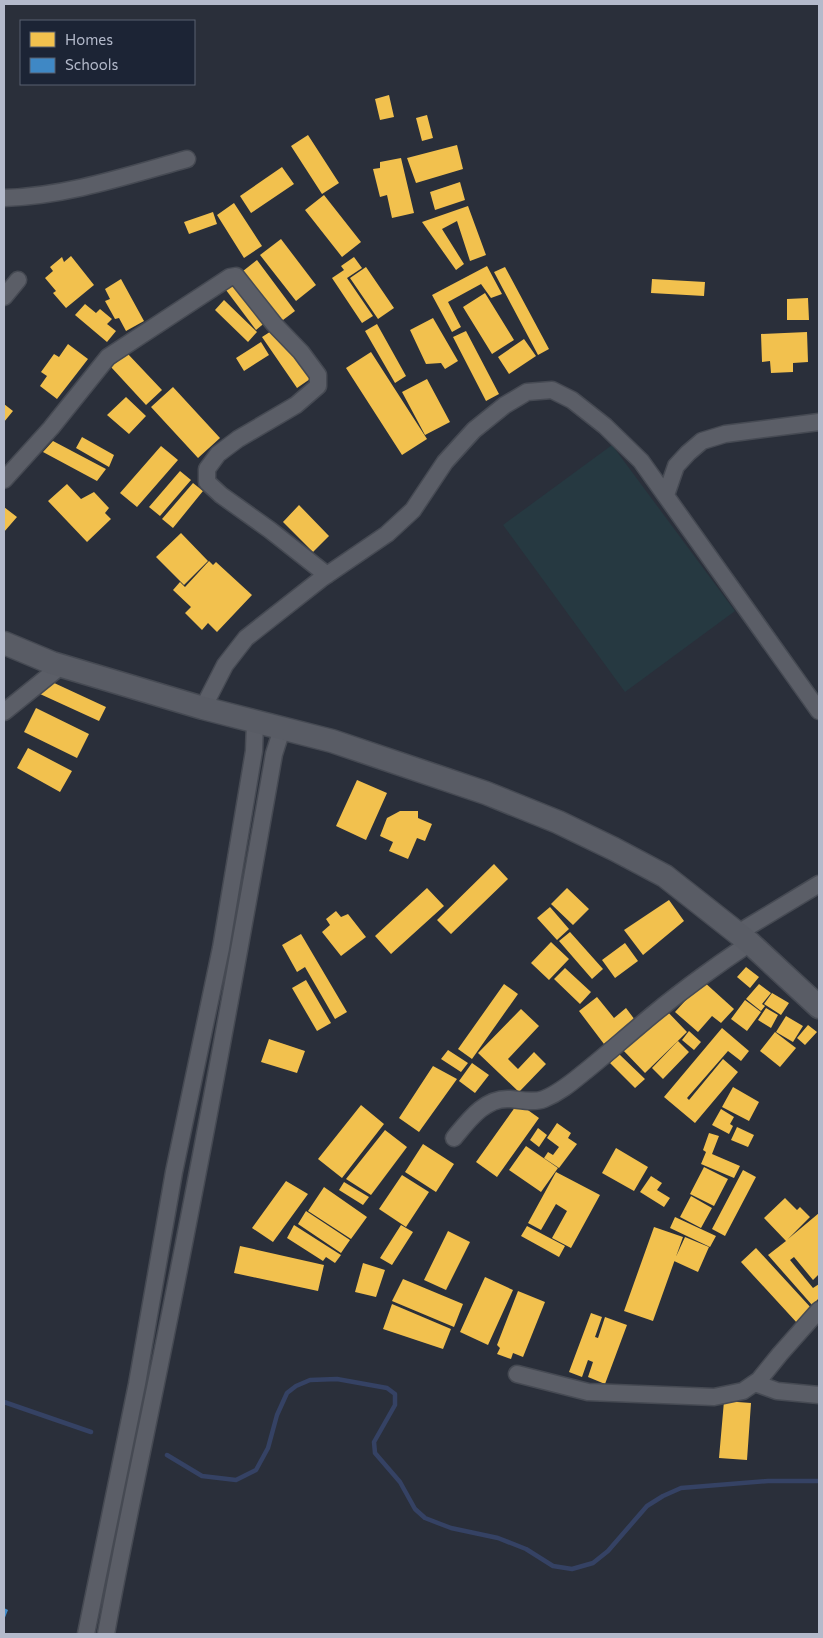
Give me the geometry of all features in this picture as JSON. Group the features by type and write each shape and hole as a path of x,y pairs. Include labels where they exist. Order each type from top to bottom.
{"main road":[{"path":"4,643 61,666 203,708 332,742 468,787 558,822 664,876 744,938 819,1007"}],"street":[{"path":"4,198 31,197 86,187 187,159"},
{"path":"4,480 51,428 108,357 230,277 236,276 274,324 301,352 318,375 318,386 296,405 238,439 218,454 207,469 207,482 221,495 270,530 326,575"},
{"path":"4,297 18,280"},
{"path":"203,708 225,665 246,638 326,575 387,534 412,510 445,462 474,430 505,405 527,392 552,390 572,400 606,426 641,461 819,711"},
{"path":"666,496 676,466 702,441 725,434 819,422"},
{"path":"4,712 61,666"},
{"path":"86,1634 137,1384 174,1172 221,948 254,750 255,722"},
{"path":"106,1634 121,1550 170,1315 239,952 274,754 282,729"},
{"path":"454,1138 471,1118 485,1106 496,1100 543,1100 563,1089 671,999 713,967 744,938 819,884"},
{"path":"517,1374 598,1393 714,1397 743,1391 759,1380 819,1310"},
{"path":"755,1383 777,1391 819,1395"}],"shaded area":[{"path":"612,445 735,611 625,692 503,525"}],"building: Homes":[{"path":"389,95 394,117 380,120 375,99"},
{"path":"427,115 433,138 422,141 416,118"},
{"path":"308,135 339,183 322,194 291,146"},
{"path":"457,145 463,169 416,183 407,158"},
{"path":"401,158 414,213 392,218 387,195 380,197 373,169 380,168 380,162"},
{"path":"282,167 294,184 251,213 240,196"},
{"path":"460,182 465,200 435,210 430,192"},
{"path":"324,195 361,242 342,257 305,210"},
{"path":"234,203 262,246 244,258 217,215"},
{"path":"468,206 486,255 470,261 457,221 442,229 464,264 456,270 422,222"},
{"path":"213,212 217,224 189,234 184,222"},
{"path":"281,239 316,285 296,301 260,255"},
{"path":"71,256 94,285 66,308 53,293 56,291 45,278 53,271 50,267 62,257 64,262"},
{"path":"354,257 362,268 347,278 373,316 362,323 332,278 344,270 341,266"},
{"path":"257,260 295,311 275,326 238,275"},
{"path":"487,266 502,294 491,298 481,284 448,302 461,327 452,332 432,295"},
{"path":"366,267 394,308 378,319 350,278"},
{"path":"505,267 549,349 538,355 494,272"},
{"path":"234,278 267,321 256,330 223,286"},
{"path":"121,279 144,321 126,331 119,318 115,319 105,301 110,299 105,289"},
{"path":"652,279 705,282 704,296 651,293"},
{"path":"485,293 514,340 492,354 463,307"},
{"path":"808,298 809,320 787,320 787,299"},
{"path":"224,300 257,332 248,342 215,310"},
{"path":"85,304 96,313 100,309 112,319 107,324 116,331 107,342 75,315"},
{"path":"433,318 458,361 445,369 441,363 426,364 410,330"},
{"path":"377,324 406,376 395,383 365,331"},
{"path":"276,328 310,379 297,388 262,337"},
{"path":"466,331 499,394 486,401 453,337"},
{"path":"807,332 808,362 793,363 793,372 771,373 770,361 762,362 761,334"},
{"path":"524,339 536,356 509,374 498,357"},
{"path":"261,342 269,355 244,371 236,358"},
{"path":"68,344 88,359 57,399 40,386 47,376 41,372 54,354 59,357"},
{"path":"371,352 427,439 402,455 346,368"},
{"path":"127,353 162,390 146,405 111,367"},
{"path":"427,379 450,422 425,435 402,392"},
{"path":"173,387 220,438 198,458 151,407"},
{"path":"126,397 146,416 129,434 107,415"},
{"path":"4,404 13,411 4,422"},
{"path":"82,437 114,455 109,467 76,448"},
{"path":"53,441 106,469 97,481 43,452"},
{"path":"161,446 178,460 137,507 120,493"},
{"path":"180,471 191,480 160,516 149,507"},
{"path":"193,483 203,491 173,528 162,519"},
{"path":"67,484 81,499 94,492 109,508 105,513 111,519 87,542 48,501"},
{"path":"299,505 329,536 313,552 283,522"},
{"path":"4,507 17,517 4,532"},
{"path":"181,533 208,561 184,585 156,557"},
{"path":"209,561 213,565 216,562 252,595 217,632 208,623 202,630 185,613 191,607 173,590 180,582 185,587"},
{"path":"52,682 106,707 99,721 40,694"},
{"path":"36,708 89,734 77,758 24,732"},
{"path":"28,748 72,771 60,792 17,768"},
{"path":"357,780 387,793 366,840 336,826"},
{"path":"400,811 418,811 418,818 432,824 425,841 417,838 408,859 389,851 393,842 380,836 387,818"},
{"path":"494,864 508,879 451,934 437,920"},
{"path":"427,888 444,906 391,954 375,936"},
{"path":"567,888 589,909 573,925 551,904"},
{"path":"669,900 684,921 643,955 624,930"},
{"path":"550,907 569,929 557,940 537,918"},
{"path":"336,911 341,917 348,914 366,937 341,956 322,932 330,925 326,919"},
{"path":"570,932 603,969 592,979 559,941"},
{"path":"301,934 347,1012 335,1019 305,967 297,972 282,945"},
{"path":"551,942 569,959 549,980 531,963"},
{"path":"625,943 638,961 615,978 602,960"},
{"path":"746,967 759,977 750,988 737,977"},
{"path":"565,968 591,992 580,1004 554,979"},
{"path":"306,980 331,1023 317,1031 292,988"},
{"path":"703,981 734,1009 721,1023 712,1016 698,1032 675,1012"},
{"path":"504,984 518,994 472,1059 458,1049"},
{"path":"759,984 771,993 762,1004 765,1006 761,1011 746,999"},
{"path":"772,993 789,1003 781,1015 764,1004"},
{"path":"597,997 614,1018 626,1008 635,1020 604,1044 579,1011"},
{"path":"745,1000 761,1012 747,1031 731,1019"},
{"path":"766,1008 778,1015 771,1028 758,1020"},
{"path":"521,1009 539,1026 508,1059 518,1069 534,1052 546,1064 519,1092 478,1053"},
{"path":"665,1009 687,1032 645,1073 622,1049"},
{"path":"786,1016 803,1026 793,1042 776,1032"},
{"path":"808,1025 817,1032 805,1045 797,1038"},
{"path":"722,1028 749,1051 741,1061 728,1051 687,1098 689,1100 723,1059 738,1072 695,1123 664,1097"},
{"path":"689,1031 701,1042 694,1050 682,1040"},
{"path":"775,1032 796,1048 780,1067 760,1051"},
{"path":"269,1039 305,1051 297,1073 261,1062"},
{"path":"678,1041 689,1052 663,1079 652,1068"},
{"path":"448,1050 468,1063 461,1072 441,1059"},
{"path":"619,1054 645,1079 635,1088 610,1063"},
{"path":"472,1063 489,1075 475,1093 459,1081"},
{"path":"433,1066 457,1079 419,1132 399,1118"},
{"path":"733,1087 759,1102 749,1121 722,1107"},
{"path":"518,1103 539,1118 497,1177 476,1162"},
{"path":"361,1105 384,1124 342,1178 318,1159"},
{"path":"721,1109 734,1117 730,1124 733,1126 729,1134 712,1125"},
{"path":"557,1123 571,1133 568,1138 577,1144 559,1168 544,1158 548,1152 553,1155 559,1147 547,1138"},
{"path":"737,1127 754,1135 748,1147 731,1140"},
{"path":"538,1128 547,1135 539,1147 530,1140"},
{"path":"385,1130 407,1147 371,1195 346,1179"},
{"path":"709,1133 719,1136 712,1154 740,1166 734,1178 701,1164 706,1152 703,1150"},
{"path":"423,1144 454,1164 436,1192 405,1172"},
{"path":"526,1146 558,1168 541,1192 509,1170"},
{"path":"616,1148 648,1167 634,1191 602,1173"},
{"path":"704,1167 728,1179 714,1206 690,1194"},
{"path":"743,1170 756,1177 725,1236 712,1229"},
{"path":"556,1172 600,1195 571,1248 552,1238 567,1211 556,1204 541,1230 528,1223"},
{"path":"402,1175 429,1192 406,1227 379,1209"},
{"path":"651,1176 662,1183 657,1190 670,1198 664,1207 640,1192"},
{"path":"286,1181 308,1194 273,1242 252,1228"},
{"path":"344,1182 369,1197 363,1205 339,1190"},
{"path":"324,1187 367,1217 351,1239 308,1211"},
{"path":"691,1196 712,1208 701,1228 680,1217"},
{"path":"785,1198 797,1210 800,1207 810,1217 788,1239 819,1213 819,1274 813,1280 794,1257 790,1260 813,1288 819,1284 819,1298 812,1305 768,1255 786,1241 764,1218"},
{"path":"306,1211 350,1240 341,1253 298,1224"},
{"path":"675,1217 716,1236 710,1247 670,1228"},
{"path":"294,1225 341,1255 335,1263 326,1257 323,1261 287,1238"},
{"path":"401,1225 413,1232 392,1265 380,1258"},
{"path":"527,1226 565,1246 559,1257 521,1236"},
{"path":"654,1227 683,1237 653,1321 624,1311"},
{"path":"448,1231 470,1242 446,1290 424,1280"},
{"path":"685,1237 709,1247 698,1272 674,1261"},
{"path":"240,1246 324,1265 318,1291 234,1273"},
{"path":"756,1248 813,1310 798,1324 741,1262"},
{"path":"363,1263 385,1270 376,1297 355,1292"},
{"path":"485,1277 513,1290 488,1345 460,1332"},
{"path":"403,1279 463,1304 454,1327 392,1301"},
{"path":"518,1291 545,1302 523,1357 513,1353 511,1359 497,1354 500,1348 497,1345"},
{"path":"392,1304 451,1329 443,1349 383,1329"},
{"path":"591,1313 602,1317 595,1337 598,1338 605,1317 627,1325 605,1384 588,1377 593,1362 588,1360 582,1377 569,1372"},
{"path":"724,1401 751,1403 747,1460 719,1458"}],"building: Schools":[{"path":"4,1608 8,1610 4,1620"}],"waterway":[{"path":"167,1455 202,1476 236,1480 256,1470 268,1448 277,1415 287,1393 296,1386 310,1380 337,1379 387,1388 395,1394 395,1405 374,1442 375,1453 400,1482 415,1509 425,1518 451,1528 498,1538 526,1549 553,1566 572,1569 593,1563 608,1551 647,1506 681,1488 768,1481 819,1481"},
{"path":"4,1402 91,1432"}]}
